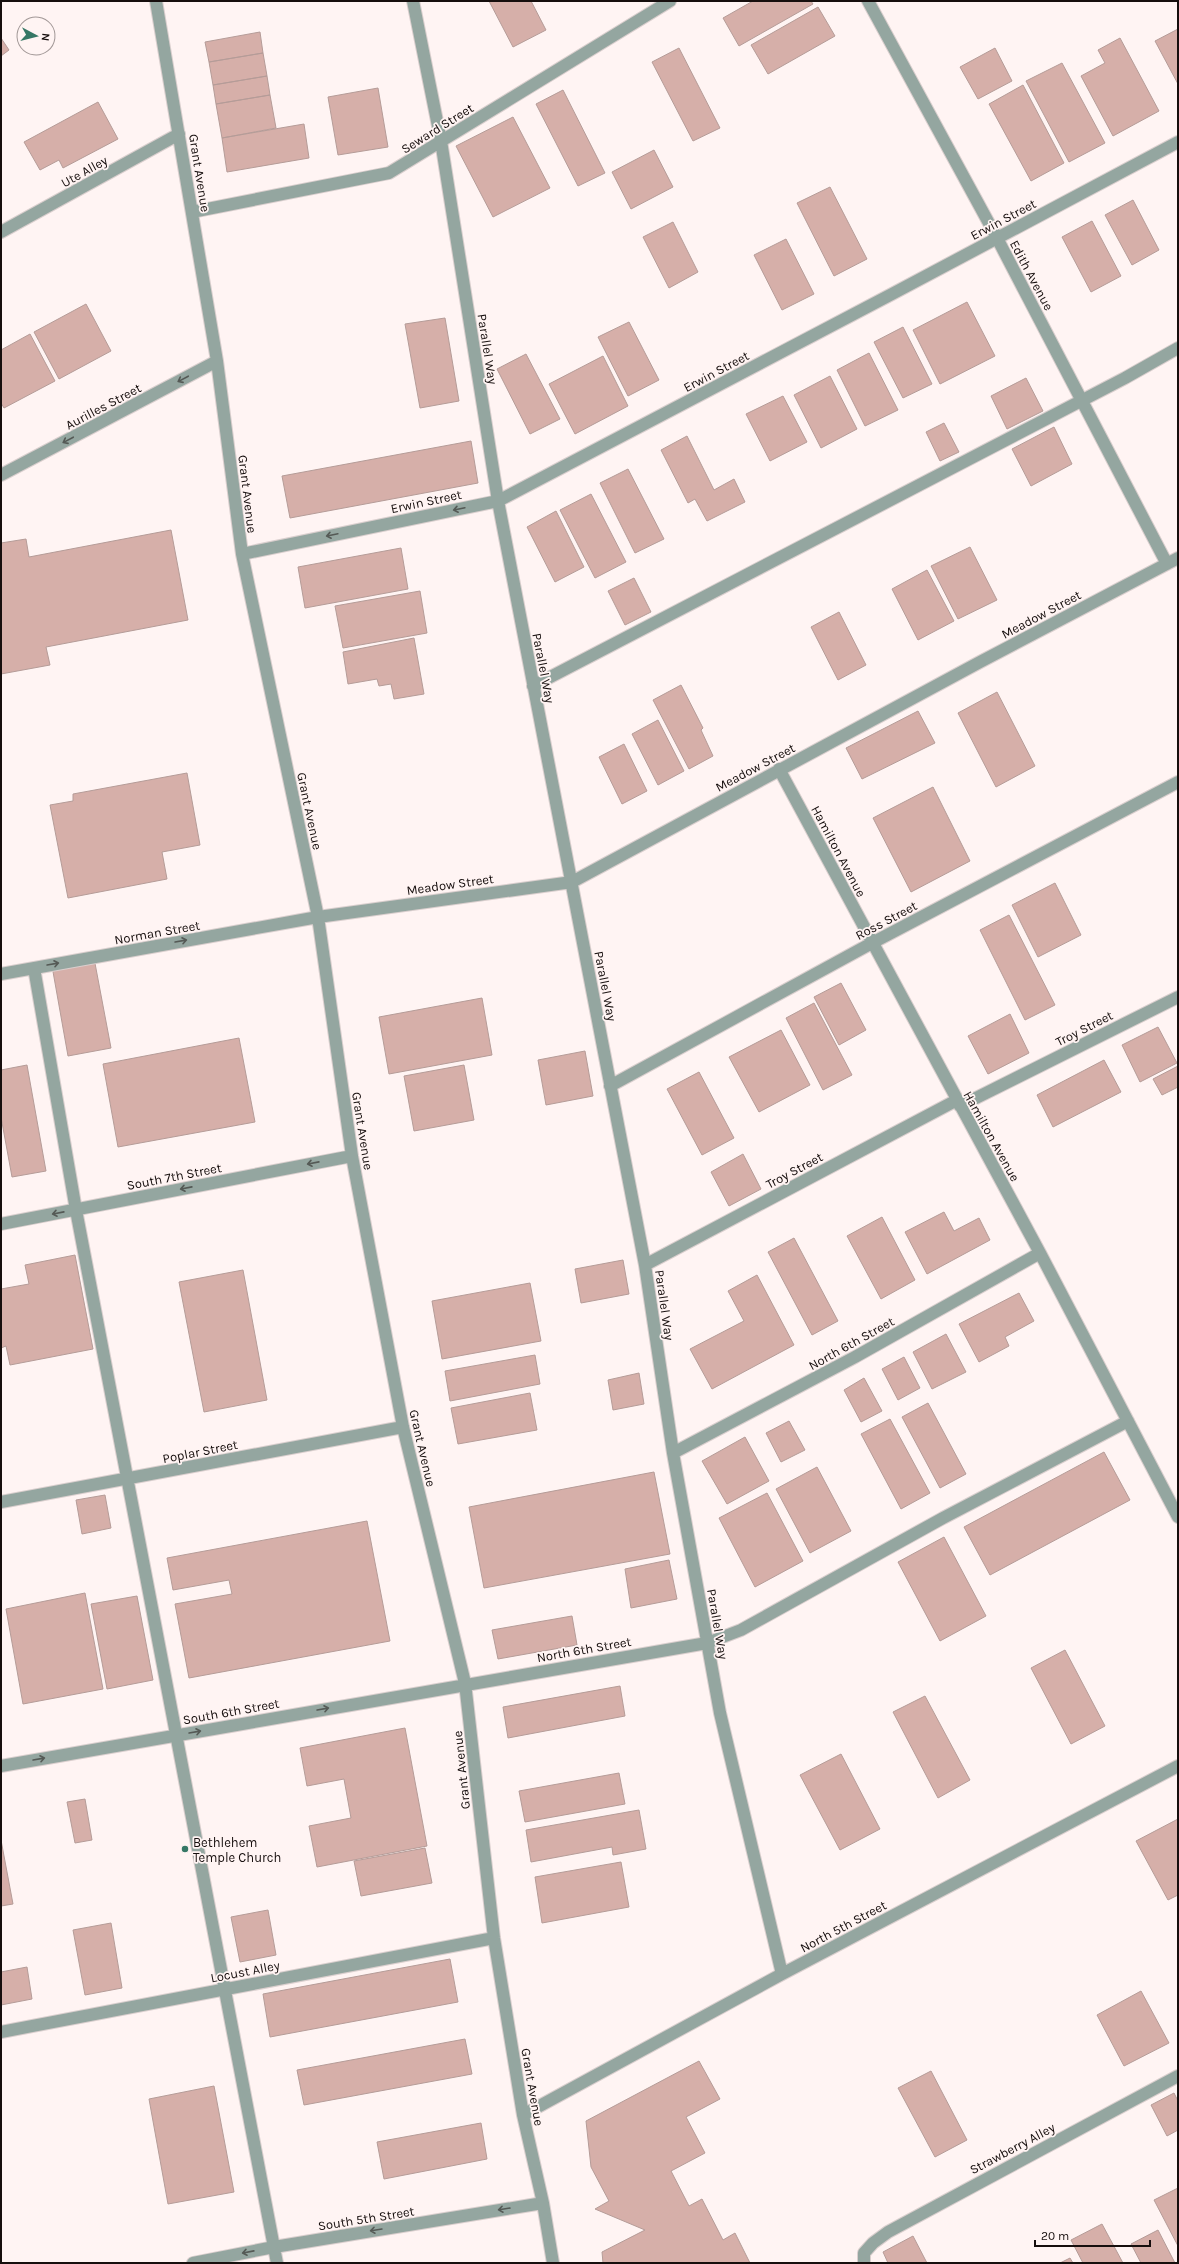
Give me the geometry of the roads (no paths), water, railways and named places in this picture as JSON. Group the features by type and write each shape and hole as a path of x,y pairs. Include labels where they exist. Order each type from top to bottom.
{"street":[{"name":"Grant Avenue","path":"156,1 180,134 217,361 242,554 318,917 352,1156 403,1427 465,1684 494,1938 523,2115 543,2203 553,2263"},
{"name":"Parallel Way","path":"413,1 441,141 498,501 645,1265 673,1453 720,1713 782,1974"},
{"name":"Seward Street","path":"192,212 389,173 670,1"},
{"name":"Edith Avenue","path":"868,1 997,238 1167,564"},
{"name":"Ute Alley","path":"1,232 180,134"},
{"name":"Erwin Street","path":"242,554 498,501 1178,142"},
{"path":"533,686 1082,400 1178,348"},
{"name":"Aurilles Street","path":"1,475 217,361"},
{"name":"Meadow Street","path":"318,917 572,882 779,769 1178,558"},
{"name":"Hamilton Avenue","path":"779,769 1040,1253 1178,1516"},
{"name":"Ross Street","path":"610,1086 872,943 1178,782"},
{"name":"Norman Street","path":"1,974 318,917"},
{"path":"34,968 76,1210 128,1478 223,1990 277,2263"},
{"name":"Troy Street","path":"645,1265 959,1103 1178,997"},
{"name":"South 7th Street","path":"1,1224 352,1156"},
{"name":"North 6th Street","path":"673,1453 855,1357 1040,1253"},
{"name":"North 6th Street","path":"465,1684 707,1643 741,1630 943,1518 1128,1421"},
{"name":"Poplar Street","path":"1,1502 403,1427"},
{"name":"South 6th Street","path":"1,1766 465,1684"},
{"name":"North 5th Street","path":"523,2115 782,1974 1178,1766"},
{"name":"Locust Alley","path":"1,2032 494,1938"},
{"name":"Strawberry Alley","path":"864,2258 873,2243 888,2232 1178,2076"},
{"name":"South 5th Street","path":"193,2263 274,2247 543,2203"}],"place":[{"name":"Bethlehem Temple Church","path":"185,1849"}]}
